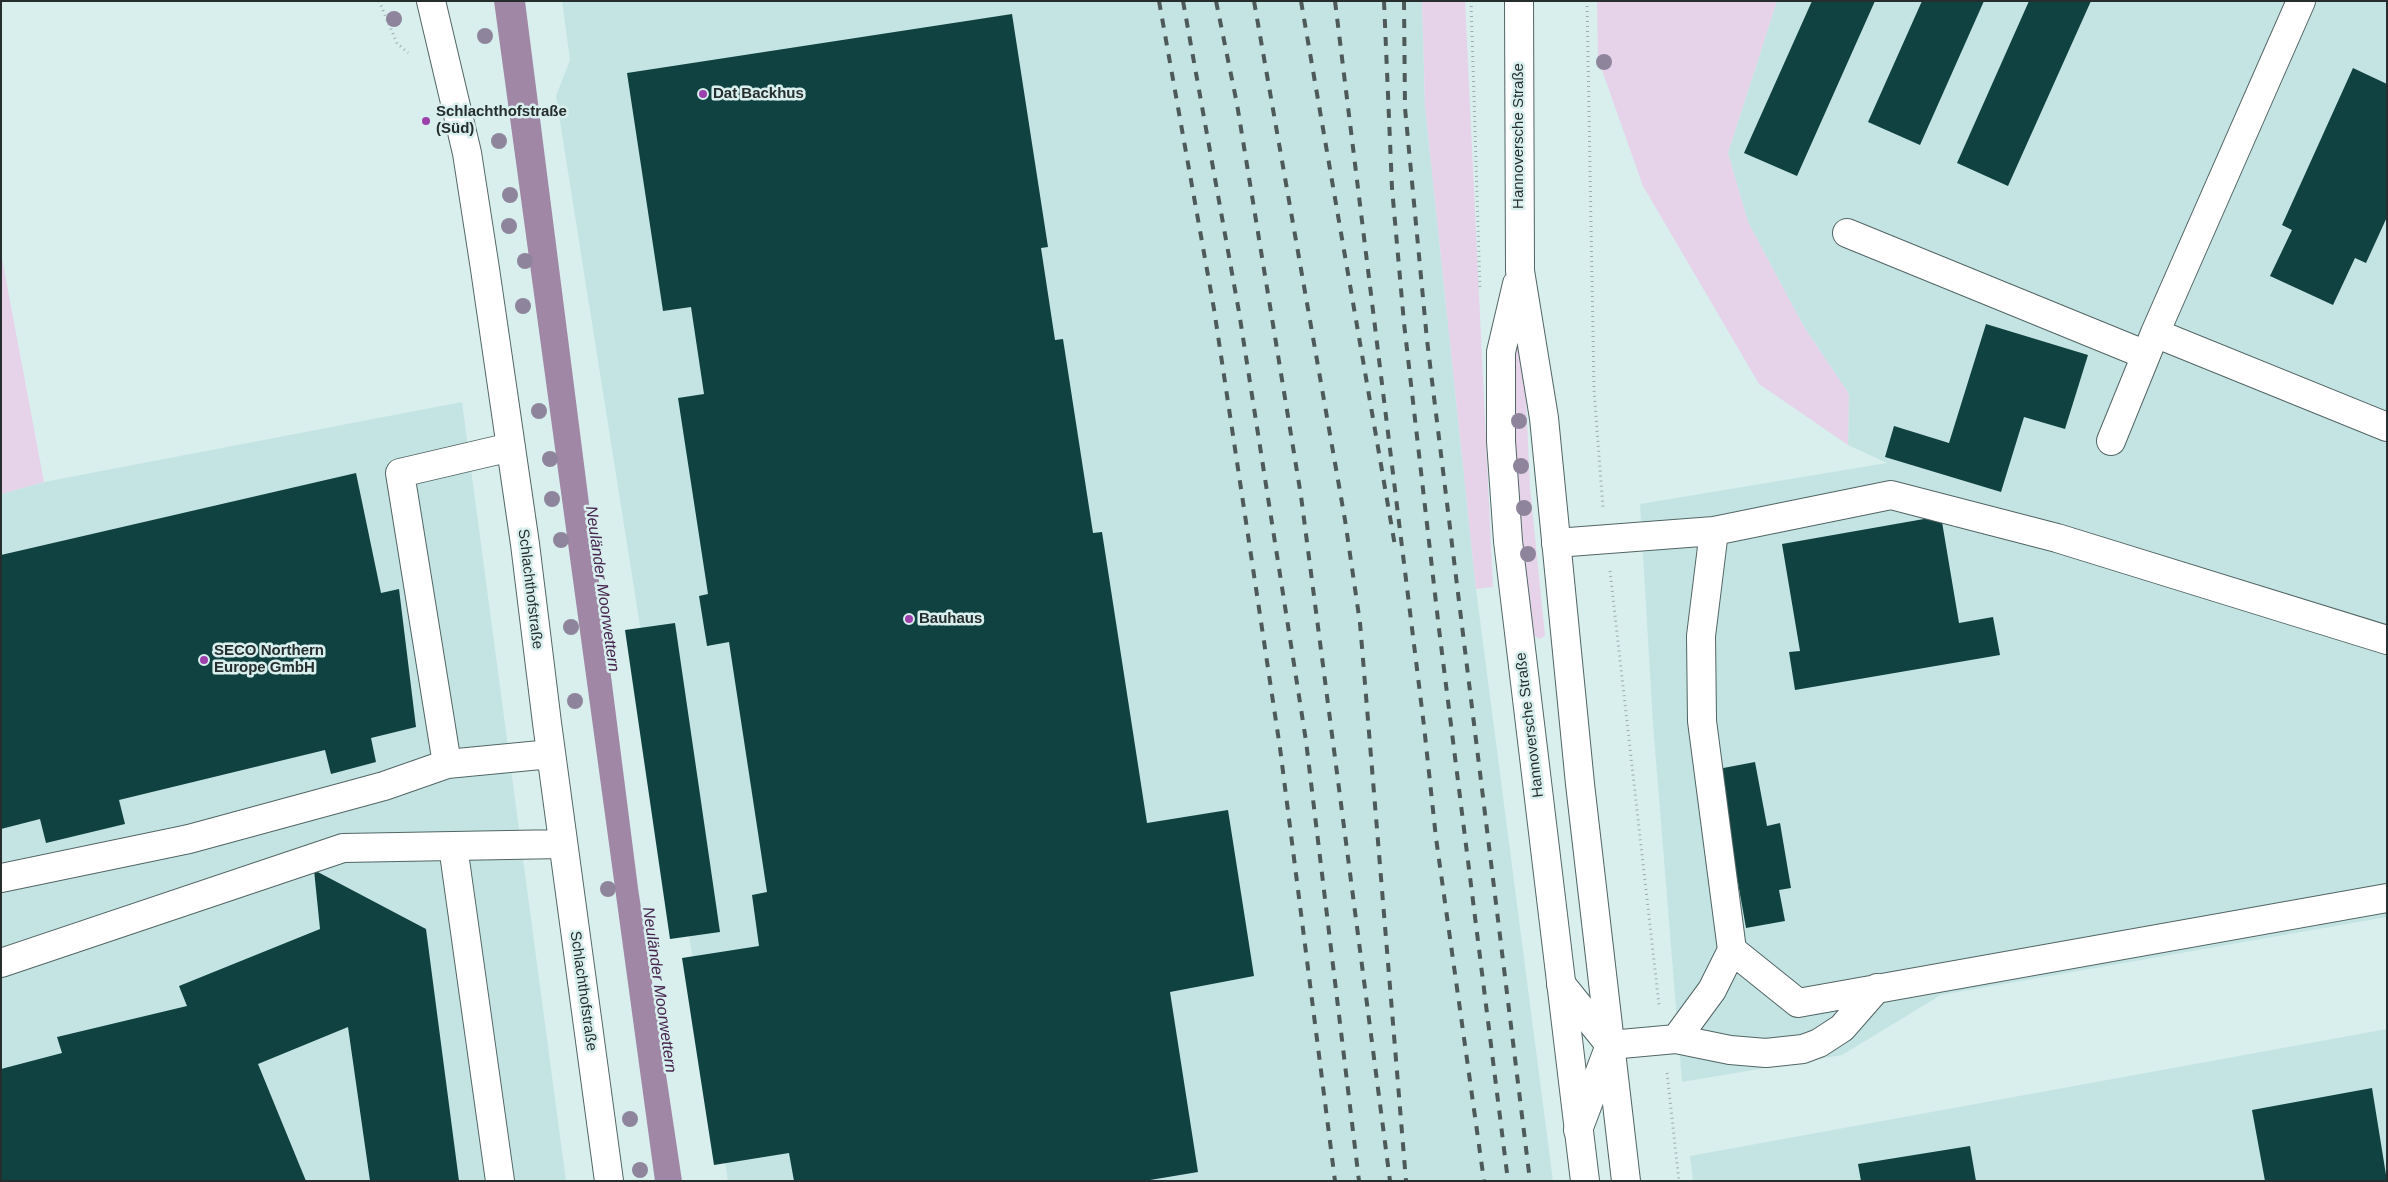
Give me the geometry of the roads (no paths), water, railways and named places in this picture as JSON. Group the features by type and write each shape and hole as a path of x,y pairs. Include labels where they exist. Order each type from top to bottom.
{"main road":[{"name":"Schlachthofstraße","path":"431,1 467,153 511,447 609,1181"},
{"name":"Hannoversche Straße","path":"1519,1 1520,270 1544,418 1580,784 1626,1181"},
{"path":"2111,441 2151,344 2301,1"},
{"path":"1847,233 2151,344 2387,427"},
{"name":"Hannoversche Straße","path":"1520,270 1501,352 1501,441 1508,541 1584,1181"},
{"path":"447,764 400,474 511,447"},
{"path":"1556,543 1714,531 1891,495 2057,538 2387,640"},
{"path":"1669,1039 1712,990 1732,950 1702,720 1701,636 1714,531"},
{"path":"1,878 189,839 384,786 447,764 551,754"},
{"path":"1,963 343,848 563,844"},
{"path":"452,846 500,1181"},
{"path":"1732,950 1798,1003 2387,898"},
{"path":"1561,984 1610,1045"},
{"path":"1610,1045 1669,1039 1730,1050 1766,1054 1803,1048 1819,1043 1842,1028 1877,988"},
{"path":"1578,1130 1610,1045"}],"railway":[{"path":"1159,1 1214,309 1280,748 1335,1181"},
{"path":"1183,1 1239,312 1306,741 1359,1181"},
{"path":"1216,1 1237,104 1301,496 1390,1181"},
{"path":"1254,1 1345,520 1360,623 1406,1181"},
{"path":"1301,1 1395,546"},
{"path":"1335,1 1424,726 1436,838 1484,1181"},
{"path":"1384,1 1392,188 1404,323 1439,629 1508,1181"},
{"path":"1404,1 1405,108 1427,340 1530,1181"}],"place":[{"name":"Dat Backhus","path":"703,94"},
{"name":"Schlachthofstraße (Süd)","path":"426,121"},
{"name":"Bauhaus","path":"909,619"},
{"name":"SECO Northern Europe GmbH","path":"204,660"}],"water label":[{"name":"Neuländer Moorwettern","path":"602,589"},
{"name":"Neuländer Moorwettern","path":"659,990"}]}
